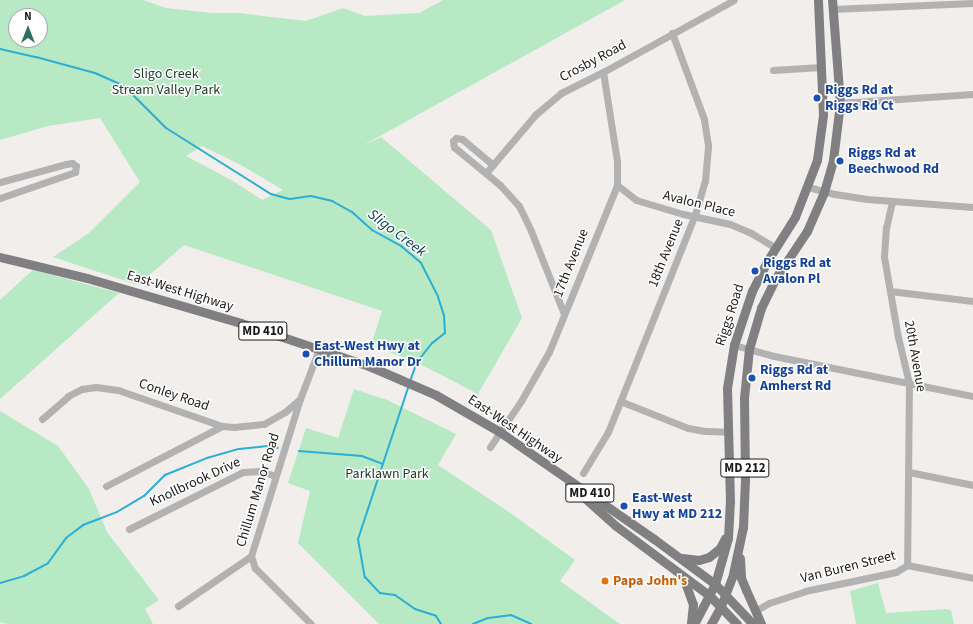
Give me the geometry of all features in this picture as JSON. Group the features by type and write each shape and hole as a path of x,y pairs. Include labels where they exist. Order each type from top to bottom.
{"main road":[{"name":"Riggs Road","path":"694,624 715,584 726,548 730,524 728,375 734,345 752,291 795,217 808,187 817,160 822,130 823,93 818,0"},
{"name":"Riggs Road","path":"711,624 722,606 741,537 745,479 744,398 749,349 761,308 768,291 807,231 824,192 836,145 840,103 832,5"},
{"name":"East-West Highway","path":"0,257 95,280 233,321 319,349 402,379 470,414 500,432 559,475 616,526 722,606 737,624"},
{"name":"East-West Highway","path":"559,475 584,489 715,584 753,624"},
{"path":"680,558 699,560 713,555 724,541 730,524"},
{"path":"741,537 740,566 742,578 761,624"},
{"path":"682,576 693,604 691,624"}],"street":[{"name":"Crosby Road","path":"486,173 535,115 552,100 572,86 603,72 734,0"},
{"path":"832,5 973,3"},
{"name":"18th Avenue","path":"583,473 605,438 695,215 705,181 708,158 707,137 702,111 672,33"},
{"path":"773,70 821,67"},
{"name":"17th Avenue","path":"490,447 543,365 617,185 617,161 603,72"},
{"path":"840,103 973,94"},
{"path":"493,165 462,139 454,139 454,147 486,173 511,196 519,206 534,237 564,314"},
{"path":"0,182 66,164 72,163 76,166 75,172 0,198"},
{"name":"Avalon Place","path":"617,185 636,200 682,214 695,215 740,228 776,248"},
{"path":"808,187 824,192 892,202 973,207"},
{"name":"20th Avenue","path":"892,202 886,227 884,257 909,384 907,565"},
{"path":"890,291 973,301"},
{"path":"734,345 774,356 973,396"},
{"name":"Chillum Manor Road","path":"178,606 251,556 300,399 319,349"},
{"name":"Conley Road","path":"42,419 68,396 82,389 103,387 118,390 222,426 244,427 264,424 285,412 300,399"},
{"path":"620,401 688,428 705,431 728,432"},
{"path":"106,486 222,426"},
{"name":"Knollbrook Drive","path":"129,529 243,472 260,471 275,476"},
{"path":"909,472 973,485"},
{"path":"251,556 253,566 311,624"},
{"name":"Van Buren Street","path":"755,611 769,603 805,591 896,572 907,565 973,578"}],"green space":[{"name":"Sligo Creek Stream Valley Park","path":"0,0 143,0 166,8 212,13 238,13 306,21 343,8 365,16 419,13 443,0 625,0 360,147 381,137 491,230 522,318 478,394 418,363 371,345 382,311 184,245 138,285 53,257 89,233 140,182 100,118 48,126 0,140","holes":["202,146 241,165 283,190 262,200 233,181 186,156"]},
{"path":"33,270 119,293 0,399 0,300"},
{"name":"Parklawn Park","path":"354,389 387,400 456,434 438,465 509,512 575,560 560,581 620,624 379,624 298,543 310,491 288,483 306,428 338,438"},
{"path":"0,411 58,446 89,489 107,532 159,600 145,609 153,624 8,624 0,622"},
{"path":"878,583 886,613 946,609 951,610 954,624 856,624 850,591"}],"waterway":[{"name":"Sligo Creek","path":"0,49 95,73 124,86 166,128 271,194 290,199 311,196 332,201 352,212 372,230 401,246 421,263 438,297 444,315 445,333 432,343 417,362 410,381"},
{"name":"Sligo Creek","path":"409,385 358,539 365,577 380,593 395,595 415,609 436,616 441,624"},
{"path":"0,583 24,576 48,563 66,538 83,525 117,512 144,496 165,475 207,458 239,449 270,446 278,448"},
{"path":"299,451 362,456 383,464"},
{"name":"Sligo Creek","path":"473,624 488,618 511,615 531,624"}],"place":[{"name":"Riggs Rd at Riggs Rd Ct","path":"817,98"},
{"name":"Riggs Rd at Beechwood Rd","path":"840,161"},
{"name":"Riggs Rd at Avalon Pl","path":"755,271"},
{"name":"East-West Hwy at Chillum Manor Dr","path":"306,354"},
{"name":"Riggs Rd at Amherst Rd","path":"752,378"},
{"name":"East-West Hwy at MD 212","path":"624,506"},
{"name":"Papa John's","path":"605,581"}]}
